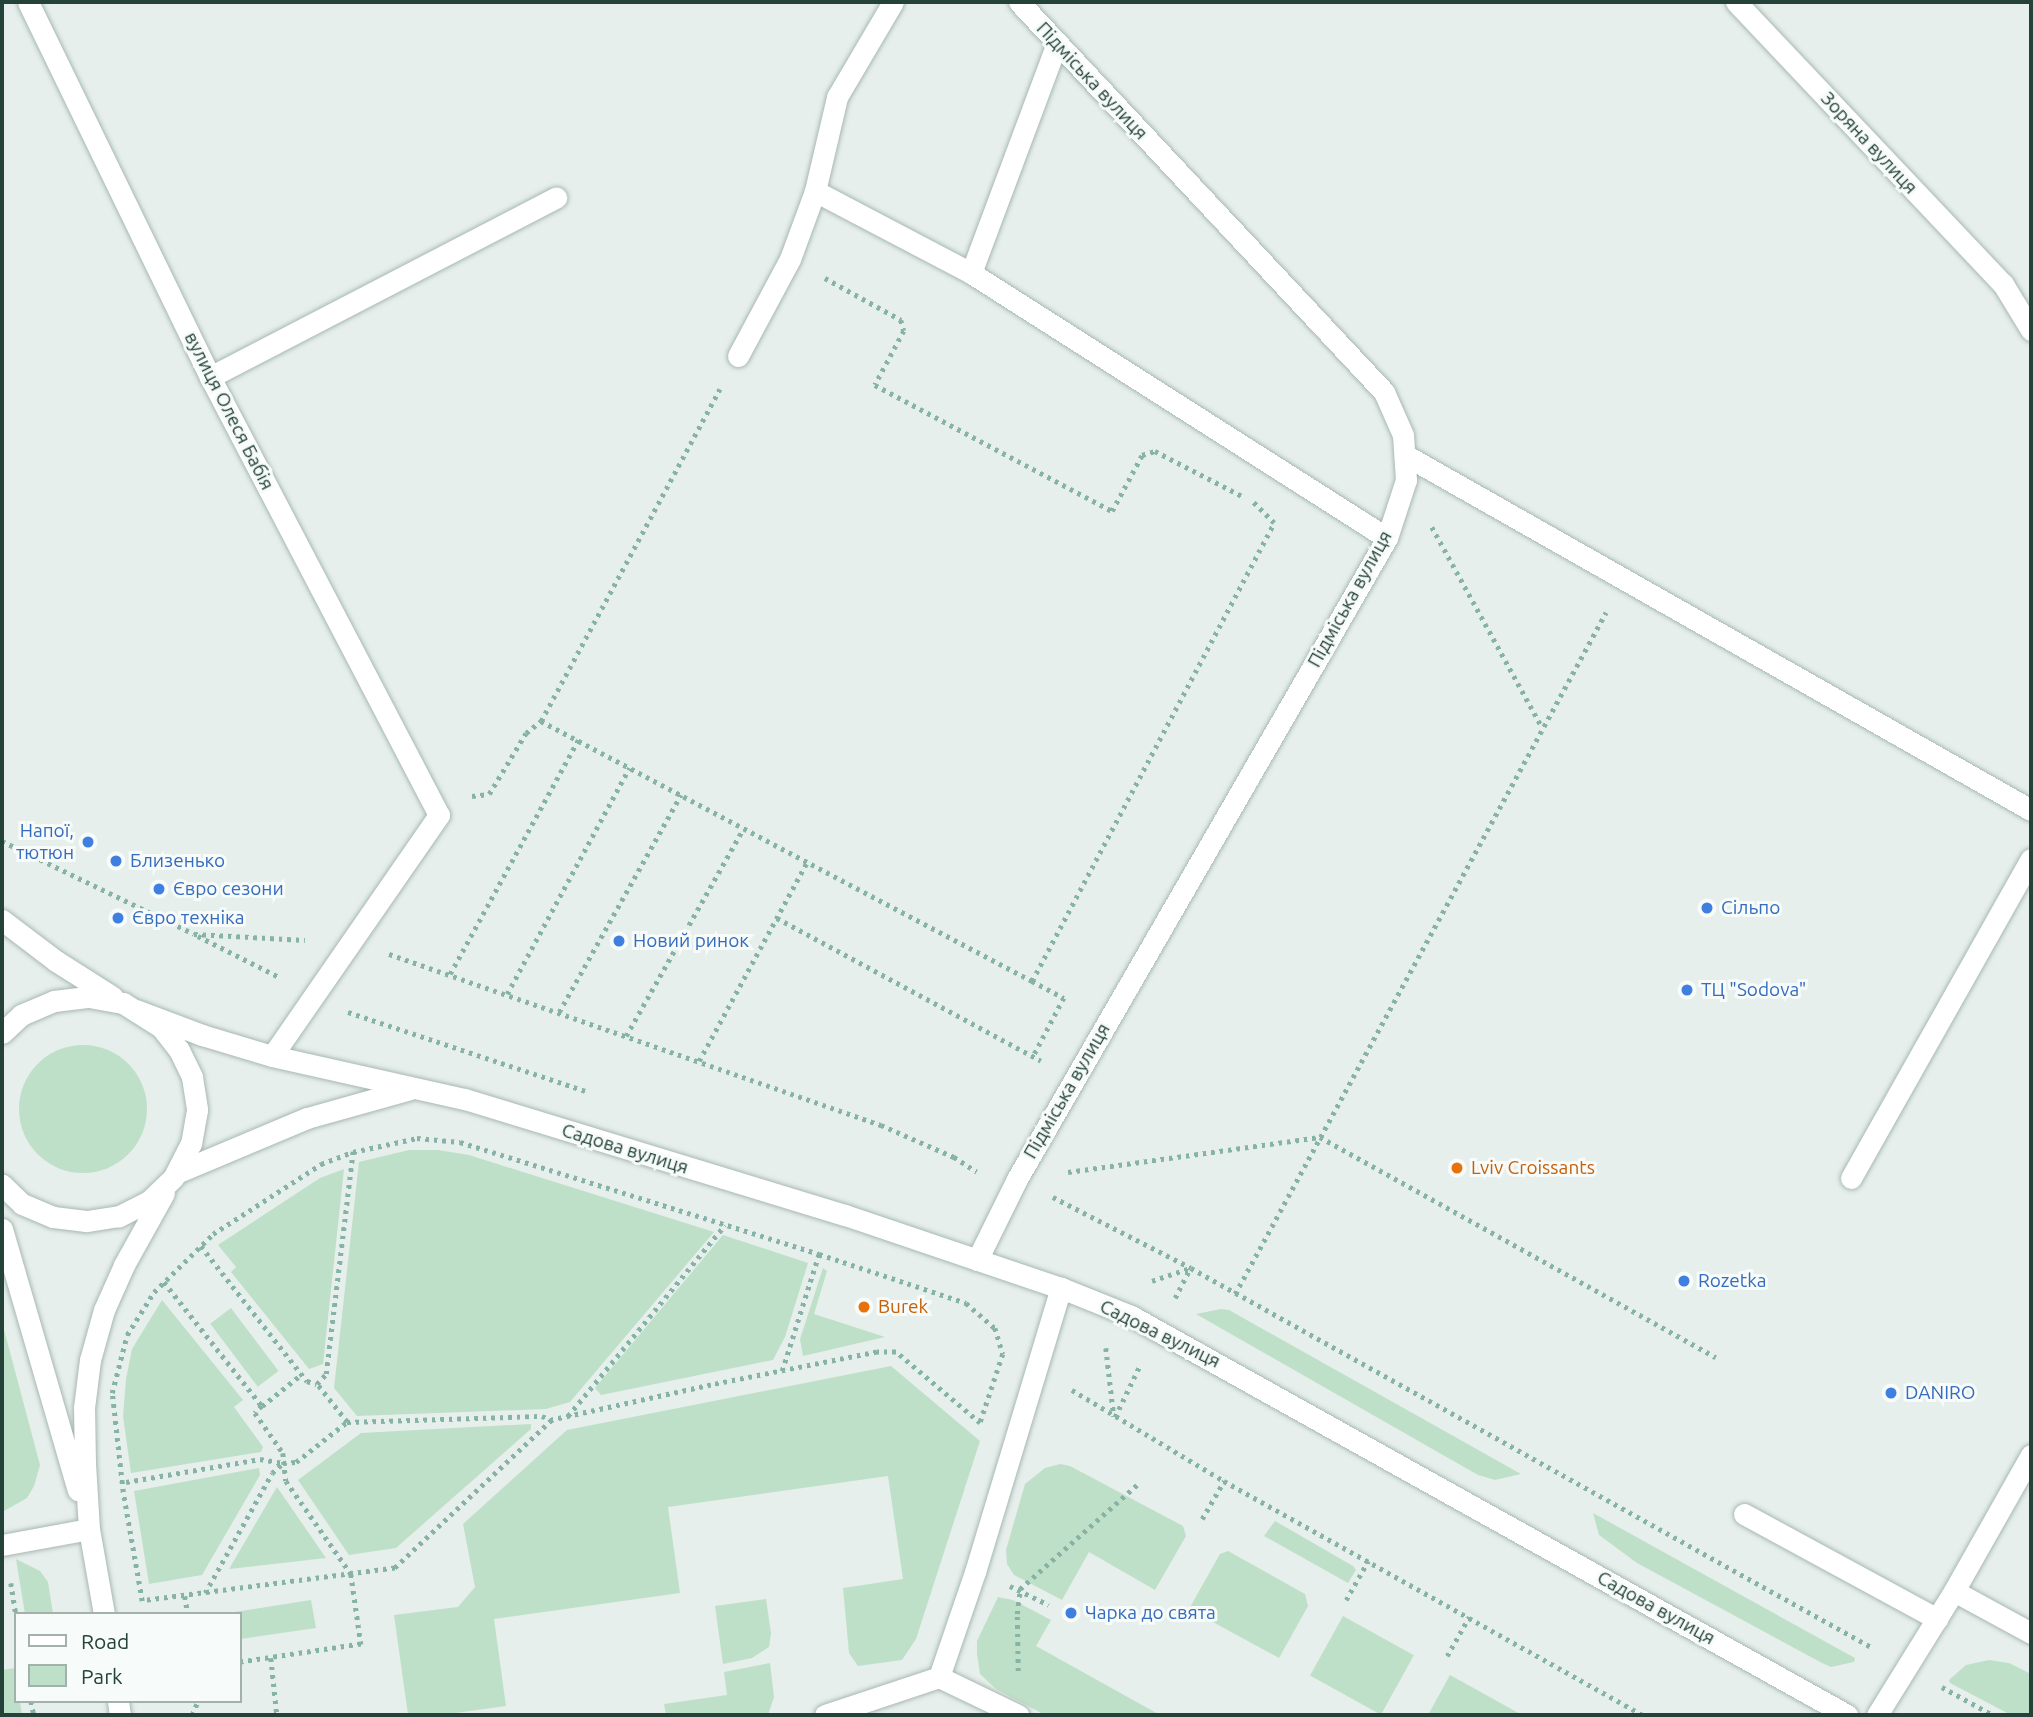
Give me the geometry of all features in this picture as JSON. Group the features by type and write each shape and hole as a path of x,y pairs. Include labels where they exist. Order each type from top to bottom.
{"street":[{"name":"вулиця Олеся Бабія","path":"28,2 210,377 439,815"},
{"path":"738,356 790,259 816,191 837,97 893,2"},
{"name":"Підміська вулиця","path":"976,1260 1017,1179 1387,538 1406,480 1403,435 1384,392 1018,2"},
{"name":"Зоряна вулиця","path":"1736,2 2003,284 2031,330"},
{"path":"971,273 1057,43"},
{"path":"816,191 971,273 1387,538"},
{"path":"210,377 556,198"},
{"path":"1405,455 2031,810"},
{"path":"272,1056 439,815"},
{"path":"1851,1178 2031,859"},
{"path":"2,920 56,961 161,1027 179,1050 192,1077 197,1110 191,1143 124,1265 104,1310 90,1360 84,1408 89,1530"},
{"path":"2,1033 21,1015 54,1001 89,997 130,1007"},
{"name":"Садова вулиця","path":"130,1007 202,1035 272,1056 465,1099 832,1212 1061,1288 1131,1316 1847,1715"},
{"name":"Садова вулиця","path":"175,1175 296,1122 415,1087"},
{"path":"2,1185 22,1204 53,1217 86,1222 119,1216 149,1201 175,1175"},
{"path":"2,1229 89,1530 104,1612"},
{"path":"939,1677 975,1572 1061,1288"},
{"path":"1877,1715 1954,1591 2031,1455"},
{"path":"1744,1514 1937,1619"},
{"path":"2,1545 89,1530"},
{"path":"1954,1591 2031,1633"},
{"path":"825,1715 939,1677 1015,1714"}],"path":[{"path":"790,259 901,320 904,331 874,385 1112,511 1142,455 1155,451 1252,501 1274,523 1032,981"},
{"path":"439,815 467,795 478,797 489,794 526,733 541,721 738,356"},
{"path":"1406,480 1543,727"},
{"path":"1235,1294 1608,610"},
{"path":"541,721 1064,998 1033,1057"},
{"path":"450,974 578,740"},
{"path":"507,994 629,768"},
{"path":"559,1012 681,795"},
{"path":"626,1036 744,829"},
{"path":"2,841 194,934 314,996 384,1026 588,1092"},
{"path":"699,1061 807,862"},
{"path":"777,918 1074,1079"},
{"path":"194,934 352,943 450,974 881,1125 954,1157 983,1176 1017,1179 1320,1137 1716,1357"},
{"path":"417,1139 460,1142 819,1254 966,1303 995,1328 1003,1354 980,1423 896,1352 877,1352 567,1416 552,1420 395,1568 142,1601 122,1483 112,1393 127,1335 153,1292 214,1234 321,1164 353,1152 417,1139"},
{"path":"317,1384 327,1374 353,1152"},
{"path":"1017,1179 1191,1268 1993,1715"},
{"path":"567,1416 725,1225"},
{"path":"201,1246 307,1381 317,1384 347,1422"},
{"path":"782,1371 819,1254"},
{"path":"1172,1302 1191,1268"},
{"path":"164,1282 262,1406"},
{"path":"1091,1300 1107,1351 1114,1417"},
{"path":"1114,1417 1144,1358"},
{"path":"242,1662 361,1644 351,1574 286,1481 283,1453 255,1413 302,1374"},
{"path":"122,1483 260,1459 296,1462 347,1422 542,1416 552,1420"},
{"path":"1114,1417 1642,1715"},
{"path":"204,1594 272,1473 283,1463"},
{"path":"1202,1519 1224,1480"},
{"path":"1015,1714 1020,1666 1017,1614 1020,1589 1138,1484"},
{"path":"1346,1600 1368,1561"},
{"path":"185,1596 188,1612"},
{"path":"1447,1656 1469,1617"},
{"path":"271,1658 277,1715"}],"green space":[{"path":"83,1045 108,1050 128,1064 142,1084 147,1109 142,1134 128,1154 108,1168 83,1173 58,1168 38,1154 24,1134 19,1109 24,1084 38,1064 58,1050"},
{"path":"409,1150 438,1150 469,1155 714,1232 570,1402 546,1409 357,1416 334,1388 359,1162"},
{"path":"344,1169 323,1364 309,1369 231,1272 236,1267 218,1245 320,1178"},
{"path":"723,1235 808,1263 785,1337 773,1360 601,1395 595,1388"},
{"path":"823,1268 827,1271 814,1314 885,1337 803,1356 800,1339"},
{"path":"162,1300 243,1400 234,1407 263,1447 261,1452 131,1473 123,1416 126,1379 132,1349"},
{"path":"231,1308 279,1371 258,1387 210,1324"},
{"path":"1229,1310 1521,1474 1495,1480 1478,1475 1196,1314"},
{"path":"2,1322 40,1465 34,1486 27,1498 4,1511"},
{"path":"891,1366 980,1441 916,1639 902,1660 858,1666 849,1653 843,1588 903,1579 888,1476 668,1507 680,1593 494,1619 506,1706 441,1715 408,1715 394,1615 458,1607 475,1587 463,1524 567,1430"},
{"path":"531,1424 531,1429 396,1548 349,1555 298,1480 361,1433"},
{"path":"1060,1464 1070,1466 1183,1526 1186,1536 1155,1590 1089,1552 1062,1600 1014,1575 1007,1564 1006,1550 1025,1484 1045,1468"},
{"path":"259,1468 260,1475 202,1575 149,1584 134,1491"},
{"path":"277,1487 326,1558 229,1569"},
{"path":"1593,1513 1855,1658 1854,1662 1831,1667 1822,1663 1637,1563 1599,1535"},
{"path":"1275,1521 1353,1566 1356,1570 1348,1583 1264,1536"},
{"path":"1228,1551 1305,1594 1308,1606 1279,1658 1189,1609 1220,1554"},
{"path":"16,1559 40,1571 48,1582 53,1612 25,1612"},
{"path":"998,1597 1013,1600 1051,1620 1036,1646 1160,1715 1045,1715 996,1689 980,1674 977,1641"},
{"path":"766,1599 771,1633 769,1647 752,1658 723,1664 715,1606"},
{"path":"311,1600 316,1628 242,1639 242,1612 235,1612"},
{"path":"1343,1616 1414,1655 1381,1715 1310,1675"},
{"path":"1989,1660 2009,1663 2031,1674 2031,1715 2011,1715 1950,1683 1949,1680 1966,1665"},
{"path":"770,1663 774,1697 768,1715 666,1715 664,1704 727,1695 724,1672"},
{"path":"14,1668 14,1703 20,1703 22,1715 2,1715 2,1670"},
{"path":"1450,1675 1522,1715 1428,1715"}],"place":[{"name":"Напої, тютюн","path":"88,842"},
{"name":"Близенько","path":"116,861"},
{"name":"Євро сезони","path":"159,889"},
{"name":"Сільпо","path":"1707,908"},
{"name":"Євро техніка","path":"118,918"},
{"name":"Новий ринок","path":"619,941"},
{"name":"ТЦ \"Sodova\"","path":"1687,990"},
{"name":"Lviv Croissants","path":"1457,1168"},
{"name":"Rozetka","path":"1684,1281"},
{"name":"Burek","path":"864,1307"},
{"name":"DANIRO","path":"1891,1393"},
{"name":"Чарка до свята","path":"1071,1613"}]}
